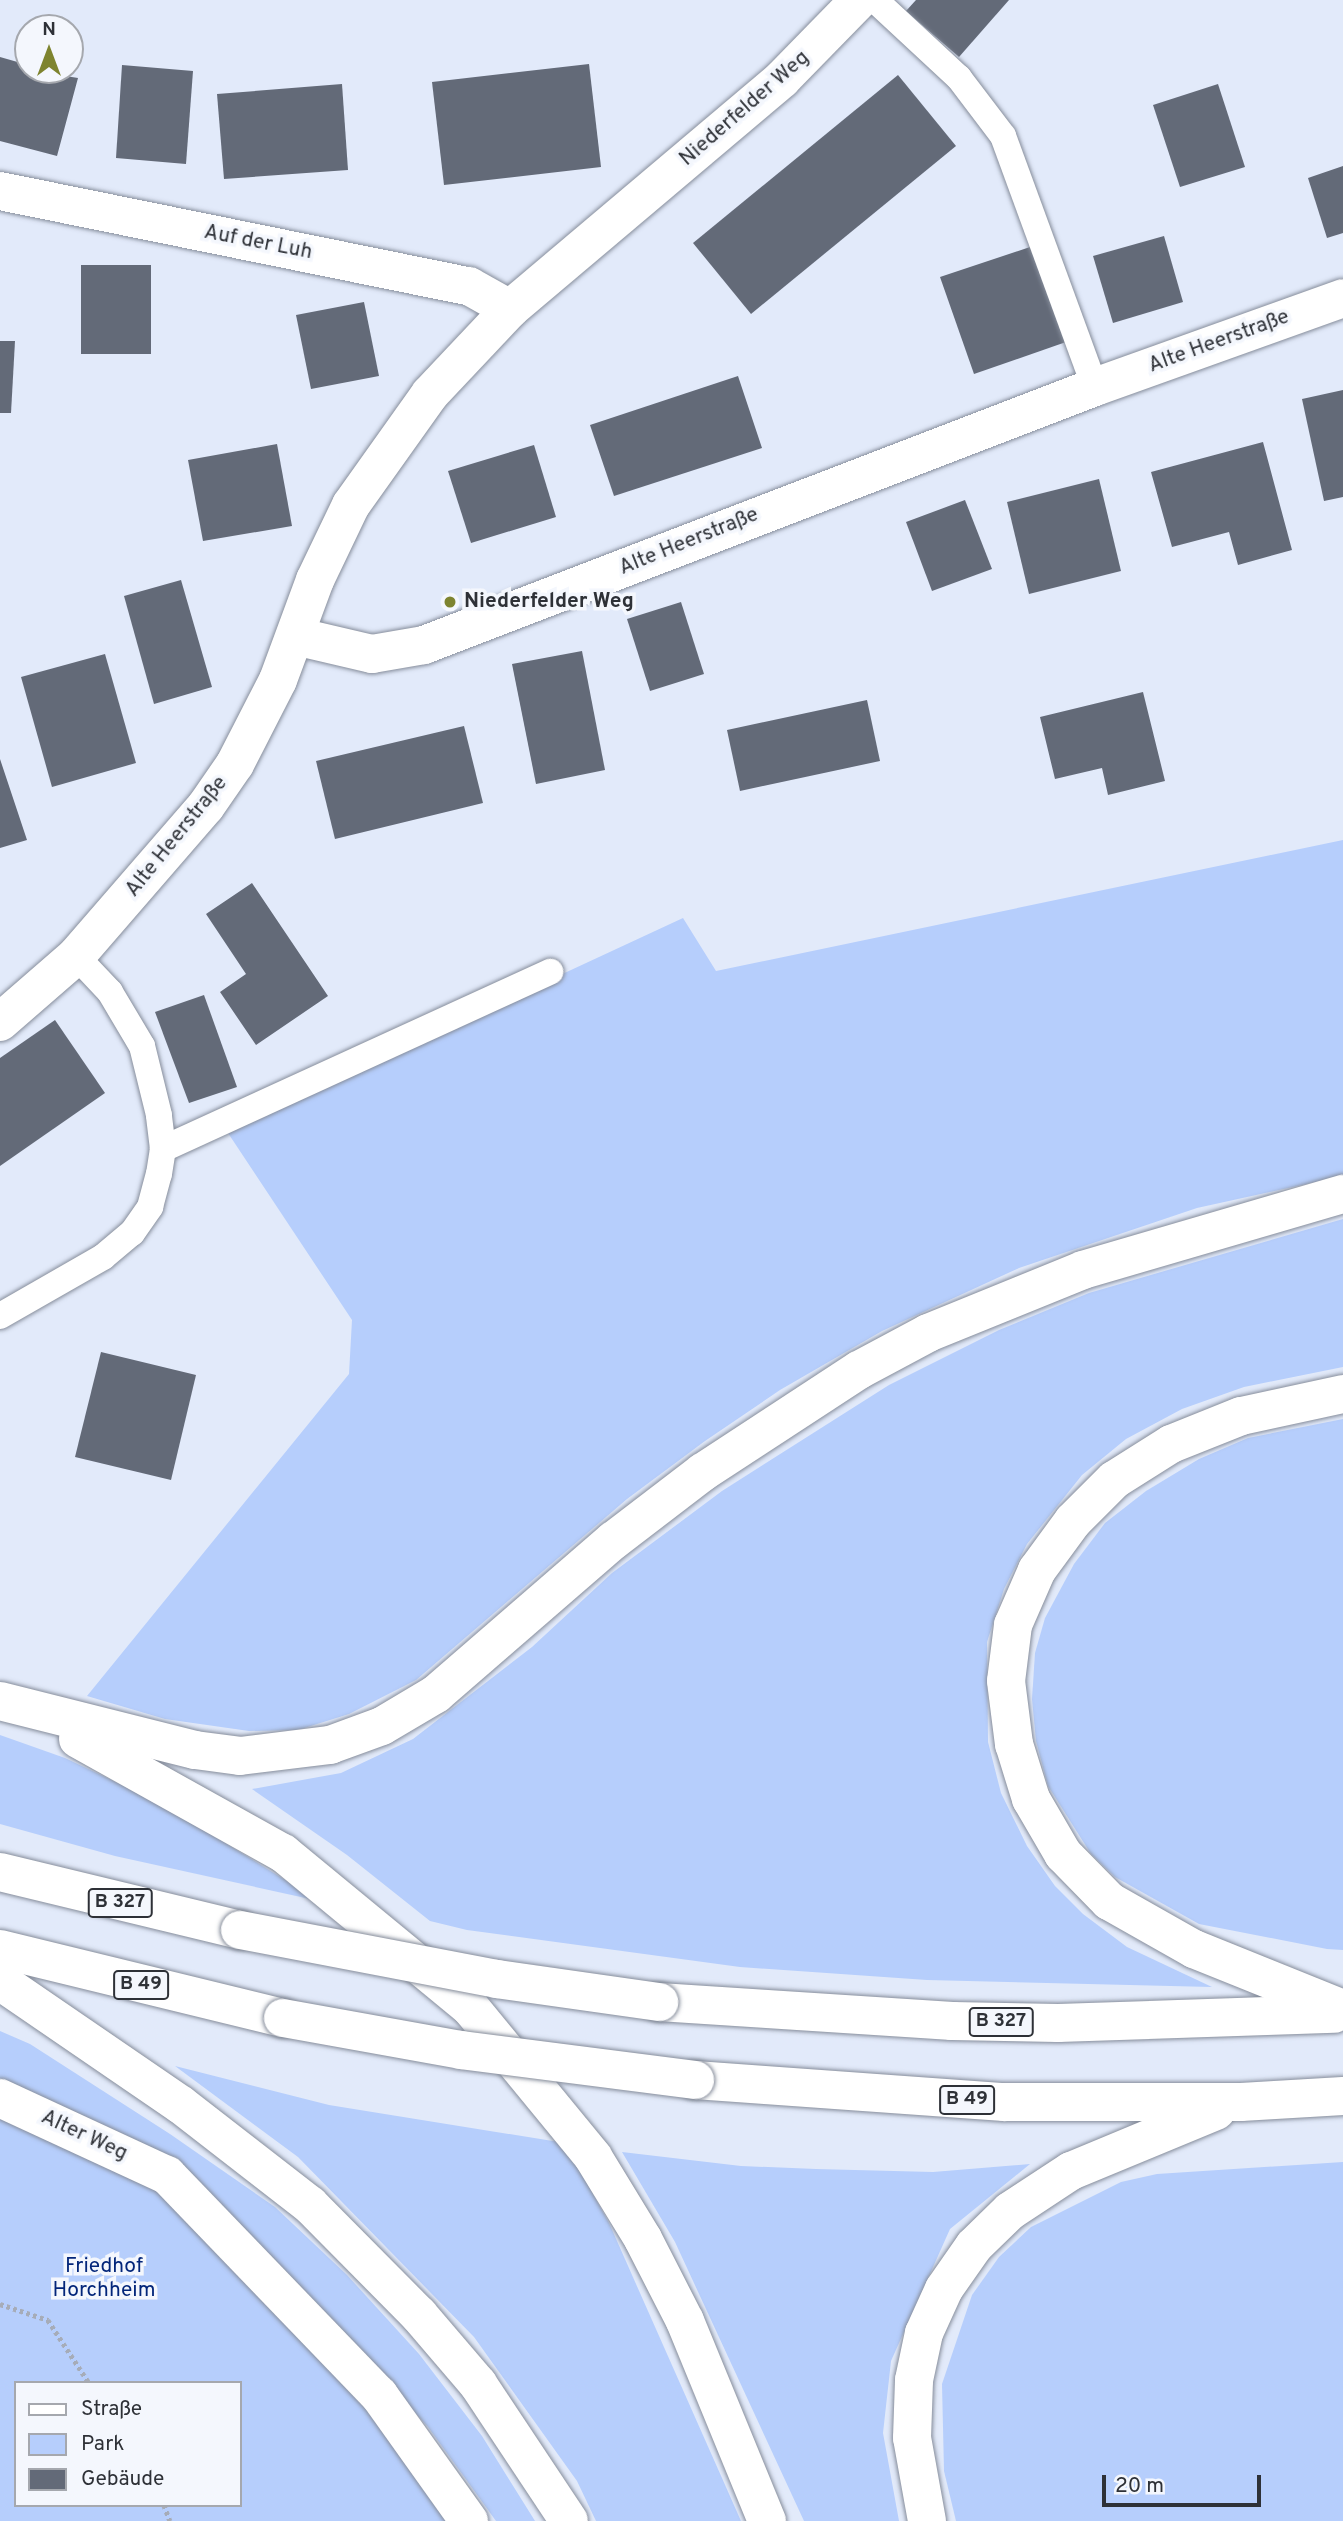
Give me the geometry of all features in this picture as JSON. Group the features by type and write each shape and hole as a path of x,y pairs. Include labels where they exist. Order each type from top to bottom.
{"main road":[{"name":"Niederfelder Weg","path":"295,636 332,543 371,473 430,394 510,309 782,79 859,0"},
{"name":"Auf der Luh","path":"0,191 469,286 510,309"},
{"name":"Alte Heerstraße","path":"0,1022 76,957 206,806 259,720 295,636 372,654 424,645 1095,387 1343,298"},
{"path":"0,1702 117,1734 229,1754 288,1753 343,1740 382,1726 436,1694 614,1540 724,1458 859,1370 928,1333 1071,1274 1343,1194"},
{"path":"1343,1394 1241,1416 1171,1444 1114,1480 1073,1521 1037,1570 1013,1625 1006,1681 1014,1744 1031,1799 1063,1854 1109,1901 1194,1949 1343,2012"},
{"path":"0,1702 89,1744 283,1853 470,2007 593,2157 642,2239 685,2321 767,2521"},
{"name":"B 327","path":"0,1872 240,1930 497,1979 659,2002 965,2021 1343,2012"},
{"name":"B 49","path":"0,1948 283,2018 461,2050 695,2080 1004,2102 1241,2102 1343,2095"},
{"path":"0,1982 181,2105 310,2205 419,2315 478,2384 569,2521"},
{"name":"Alter Weg","path":"0,2098 167,2175 379,2395 469,2521"},
{"path":"927,2521 912,2438 914,2380 924,2333 944,2289 974,2246 1010,2210 1071,2171 1241,2102"}],"lane":[{"path":"875,0 959,78 1003,136 1095,387"},
{"path":"0,1316 103,1257 132,1233 150,1207 163,1149 142,1046 110,992 76,957"},
{"path":"163,1149 550,972"}],"path":[{"path":"0,2304 48,2320 88,2381"}],"green space":[{"path":"1343,840 1343,1176 1197,1208 1019,1268 882,1331 780,1390 705,1441 627,1499 416,1680 349,1714 298,1730 249,1731 165,1719 87,1696 349,1374 352,1320 226,1130 683,918 716,971"},
{"path":"1343,1219 1343,1367 1244,1387 1182,1409 1126,1439 1082,1475 1027,1544 1004,1589 987,1642 988,1742 1001,1793 1027,1846 1055,1886 1083,1914 1127,1947 1212,1987 927,1980 740,1967 467,1930 430,1921 347,1855 252,1789 341,1773 413,1739 532,1647 612,1573 722,1491 889,1385 999,1330 1089,1293"},
{"path":"1343,1419 1343,1950 1199,1924 1115,1877 1091,1854 1048,1786 1036,1741 1032,1699 1035,1653 1045,1618 1074,1564 1105,1523 1146,1491 1199,1459 1248,1438"},
{"path":"0,1735 65,1758 162,1804 319,1901 115,1856 0,1824"},
{"path":"0,2031 30,2044 170,2134 275,2207 347,2275 419,2354 482,2436 535,2521 496,2521 428,2427 372,2365 176,2166 0,2081"},
{"path":"175,2066 329,2105 565,2143 609,2223 741,2521 596,2521 577,2481 474,2337 298,2157"},
{"name":"Friedhof Horchheim","path":"0,2113 160,2189 367,2411 448,2521 0,2521"},
{"path":"622,2152 741,2166 816,2169 933,2172 1030,2164 950,2229 891,2361 883,2433 899,2521 804,2521 675,2242"},
{"path":"1343,2162 1343,2521 956,2521 944,2471 942,2384 972,2295 999,2257 1031,2227 1121,2182 1157,2174"}],"building":[{"path":"916,0 1009,0 959,57 906,11"},
{"path":"0,57 14,61 14,84 76,84 57,156 0,141"},
{"path":"589,64 601,167 444,185 432,82"},
{"path":"122,65 193,71 186,164 116,158"},
{"path":"898,75 956,146 751,314 693,243"},
{"path":"342,84 348,170 224,179 217,94"},
{"path":"1218,84 1245,167 1180,187 1153,105"},
{"path":"1343,166 1343,233 1327,238 1308,178"},
{"path":"1164,236 1183,302 1113,323 1093,256"},
{"path":"1033,246 1066,342 974,374 940,277"},
{"path":"81,265 151,265 151,354 81,354"},
{"path":"364,302 379,376 311,389 296,315"},
{"path":"0,341 15,341 11,413 0,413"},
{"path":"738,376 762,448 614,496 590,425"},
{"path":"1343,390 1343,497 1324,501 1302,399"},
{"path":"1263,442 1292,550 1238,565 1229,532 1172,547 1151,472"},
{"path":"277,444 292,526 203,541 188,460"},
{"path":"534,445 556,517 471,543 448,471"},
{"path":"1099,479 1121,571 1029,594 1007,502"},
{"path":"965,500 992,569 932,591 906,522"},
{"path":"181,580 212,687 154,704 124,596"},
{"path":"681,602 704,674 650,691 627,619"},
{"path":"582,651 605,770 536,784 512,664"},
{"path":"105,654 136,763 52,787 21,677"},
{"path":"1143,692 1165,781 1108,795 1102,768 1055,779 1040,717"},
{"path":"867,700 880,761 740,791 727,730"},
{"path":"464,726 483,803 335,839 316,761"},
{"path":"0,759 27,840 0,848"},
{"path":"252,883 328,996 256,1045 220,992 246,974 206,914"},
{"path":"204,995 237,1087 189,1103 155,1012"},
{"path":"55,1020 105,1093 0,1166 0,1058"},
{"path":"101,1352 196,1375 171,1480 75,1457"}],"place":[{"name":"Niederfelder Weg","path":"450,602"}]}
